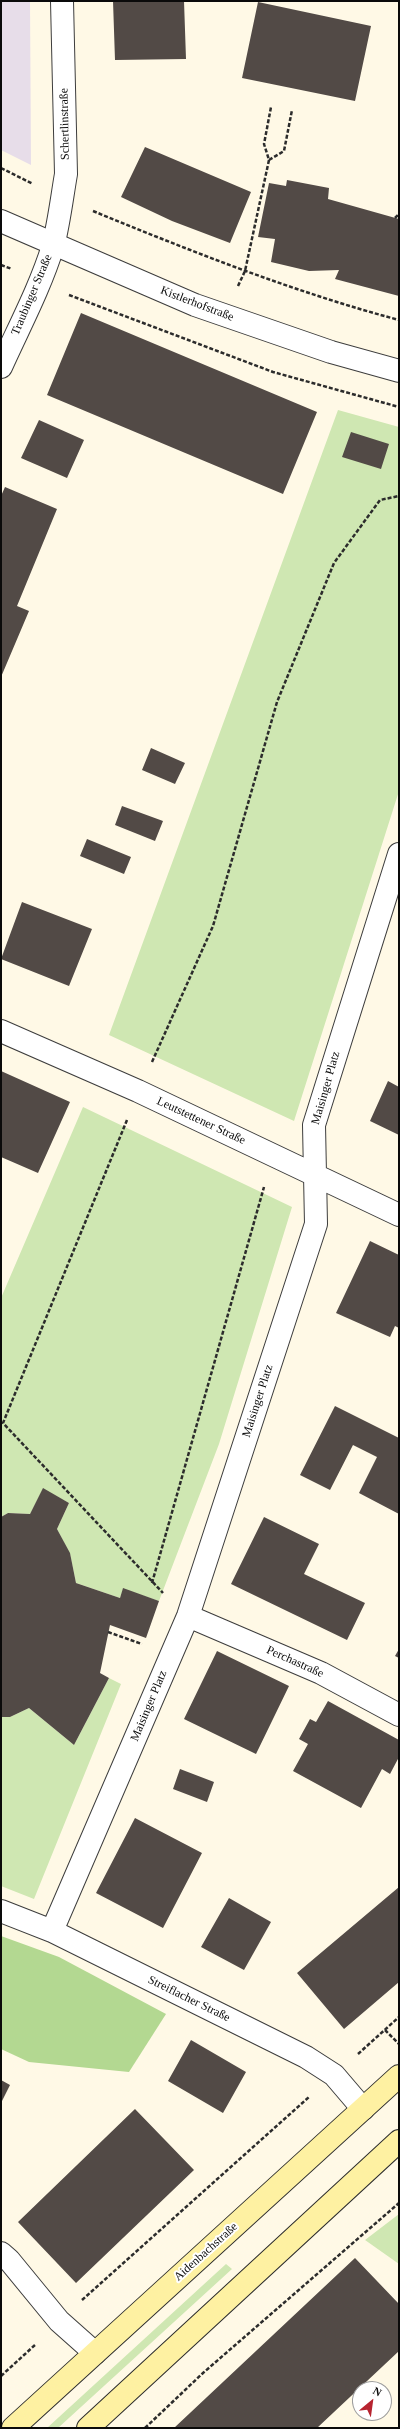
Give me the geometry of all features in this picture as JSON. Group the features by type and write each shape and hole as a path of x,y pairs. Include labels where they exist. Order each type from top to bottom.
{"main road":[{"name":"Aidenbachstraße","path":"13,2428 399,2076"},
{"path":"88,2428 399,2141"}],"street":[{"name":"Schertlinstraße","path":"53,245 66,174 62,1"},
{"name":"Kistlerhofstraße","path":"1,221 53,245 194,305 331,352 399,372"},
{"name":"Traubinger Straße","path":"1,367 40,282 53,245"},
{"name":"Maisinger Platz","path":"52,1931 188,1616 316,1224 314,1125 399,854"},
{"name":"Leutstettener Straße","path":"1,1031 138,1092 399,1216"},
{"name":"Perchastraße","path":"188,1616 321,1673 399,1715"},
{"name":"Streiflacher Straße","path":"1,1911 52,1931 306,2057 334,2075 363,2109"},
{"path":"1,2253 9,2260 59,2321 95,2353"}],"path":[{"path":"225,316 245,271 269,160 264,144 271,107"},
{"path":"269,160 284,151 292,110"},
{"path":"1,168 62,198 208,258 354,308 399,320"},
{"path":"395,218 399,214"},
{"path":"188,1616 152,1583 3,1423 138,1092 213,926 277,702 334,562 380,500 399,496"},
{"path":"152,1583 273,1155"},
{"path":"108,1632 127,1638"},
{"path":"1,2376 59,2321 399,2017"},
{"path":"384,2030 399,2045"},
{"path":"145,2428 203,2373 399,2204"}],"shaded area":[{"path":"1,1 30,1 31,165 1,150"}],"green space":[{"path":"338,410 399,427 399,791 294,1121 109,1035"},
{"path":"83,1107 292,1207 219,1444 159,1601 123,1589 120,1598 76,1583 70,1554 57,1529 69,1503 43,1489 30,1514 8,1513 1,1517 1,1298"},
{"path":"109,1678 121,1684 34,1899 1,1886 1,1717 10,1717 29,1708 74,1745"},
{"path":"1,1936 59,1957 166,2014 129,2072 29,2062 1,2049"},
{"path":"399,2214 399,2264 365,2240"},
{"path":"226,2264 232,2269 58,2428 47,2428"}],"building":[{"path":"113,1 184,1 186,59 115,60"},
{"path":"258,2 371,26 355,101 242,78"},
{"path":"145,147 251,192 230,243 172,221 121,197"},
{"path":"287,180 329,188 328,199 399,219 399,296 335,279 339,270 309,271 271,262 275,239 258,237 269,183 286,186"},
{"path":"81,313 317,412 283,494 47,395"},
{"path":"39,420 84,440 67,478 21,458"},
{"path":"351,432 389,444 381,469 342,457"},
{"path":"5,487 57,509 17,606 29,611 1,677 1,496"},
{"path":"151,748 185,763 175,784 142,770"},
{"path":"122,806 163,821 155,841 115,825"},
{"path":"87,839 131,857 124,874 80,856"},
{"path":"22,902 92,929 69,986 1,959"},
{"path":"1,1071 70,1102 38,1173 1,1157"},
{"path":"388,1081 399,1087 399,1135 370,1121"},
{"path":"370,1241 399,1255 399,1328 395,1326 390,1337 336,1313"},
{"path":"335,1406 399,1438 399,1514 359,1493 377,1457 353,1445 330,1490 300,1475"},
{"path":"43,1488 69,1503 57,1529 70,1553 76,1583 120,1598 123,1588 159,1601 146,1638 110,1625 100,1673 109,1678 74,1745 29,1708 10,1717 1,1717 1,1517 8,1513 30,1514"},
{"path":"264,1517 319,1544 304,1574 365,1603 347,1640 231,1584"},
{"path":"399,1649 399,1658 395,1656"},
{"path":"217,1651 289,1686 256,1754 184,1719"},
{"path":"328,1701 399,1740 399,1757 390,1774 382,1769 361,1808 293,1771 308,1744 299,1739 310,1719 316,1722"},
{"path":"180,1769 214,1782 207,1802 173,1789"},
{"path":"135,1818 202,1853 163,1928 96,1893"},
{"path":"399,1887 399,1982 344,2029 297,1973"},
{"path":"229,1898 271,1922 244,1970 201,1947"},
{"path":"191,2040 246,2072 223,2113 168,2081"},
{"path":"1,2080 10,2085 1,2103"},
{"path":"135,2109 194,2170 76,2283 18,2222"},
{"path":"355,2258 399,2304 399,2351 367,2381 352,2381 352,2395 317,2428 174,2428"}]}
